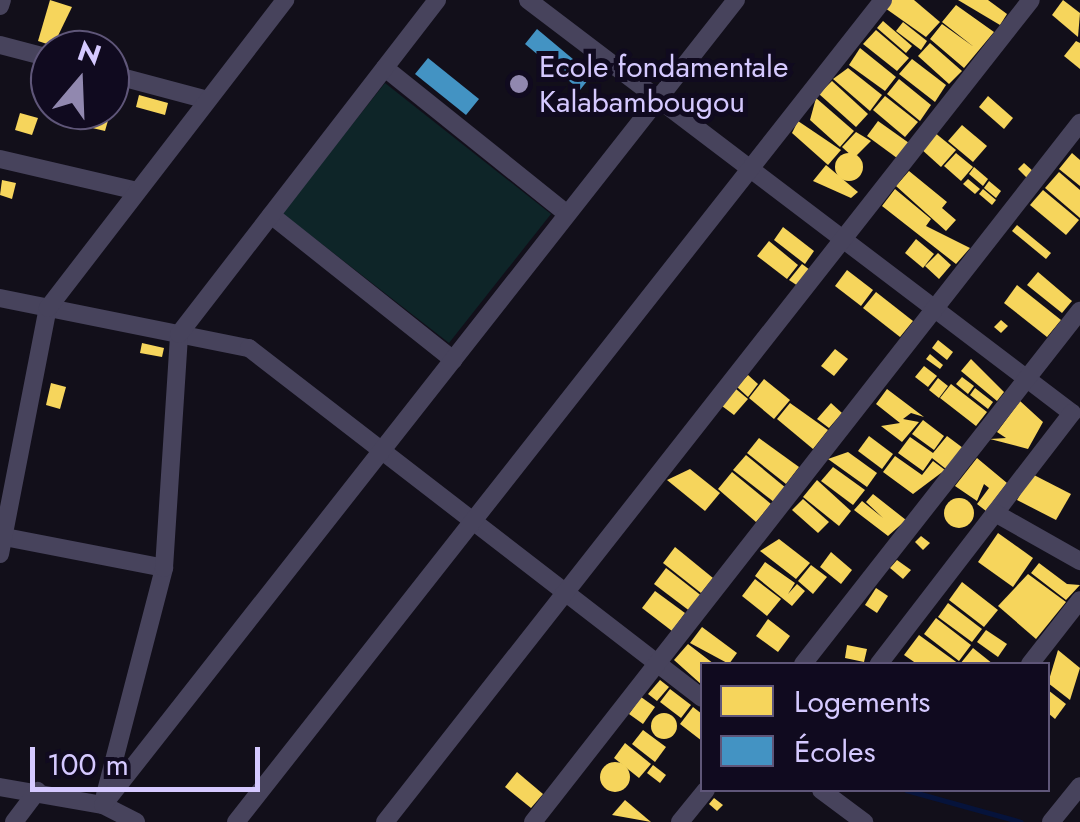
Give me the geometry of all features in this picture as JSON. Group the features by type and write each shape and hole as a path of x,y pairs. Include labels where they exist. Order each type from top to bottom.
{"street":[{"path":"103,805 164,568 180,334 438,0"},
{"path":"528,0 1072,413 881,662"},
{"path":"103,805 736,0"},
{"path":"236,822 883,0"},
{"path":"385,822 1031,0"},
{"path":"164,568 1,542 48,308 281,1"},
{"path":"0,45 30,53"},
{"path":"384,68 567,214"},
{"path":"130,79 208,100"},
{"path":"533,822 1080,123"},
{"path":"0,159 137,192"},
{"path":"271,215 453,360"},
{"path":"0,298 249,348 700,696"},
{"path":"805,662 1080,311"},
{"path":"995,513 1080,560"},
{"path":"1032,662 1080,600"},
{"path":"1050,822 1080,786"},
{"path":"0,787 103,805 136,822"},
{"path":"14,822 37,791"},
{"path":"680,822 704,792"},
{"path":"825,792 864,822"}],"green space":[{"path":"385,83 551,214 449,343 282,213"}],"building: Logements":[{"path":"50,0 72,7 61,30 41,30"},
{"path":"891,0 914,0 940,22 926,37 885,8"},
{"path":"958,0 988,0 1007,14 1000,25"},
{"path":"1063,0 1080,13 1078,37 1052,15"},
{"path":"956,5 994,32 964,68 930,39 942,24 974,47 942,22"},
{"path":"883,21 912,46 906,53 877,28"},
{"path":"903,22 927,41 921,50 896,31"},
{"path":"876,30 909,58 897,71 863,44"},
{"path":"1076,41 1080,43 1080,69 1064,56"},
{"path":"930,43 962,71 949,84 918,56"},
{"path":"860,48 896,77 885,91 849,65"},
{"path":"912,59 946,85 935,102 899,74"},
{"path":"848,68 882,95 870,111 833,79"},
{"path":"899,79 931,105 920,121 887,94"},
{"path":"832,81 868,114 856,127 819,94"},
{"path":"139,95 168,103 165,115 136,107"},
{"path":"885,96 918,122 905,137 873,110"},
{"path":"988,96 1013,118 1004,129 979,107"},
{"path":"816,98 854,131 840,147 810,120"},
{"path":"20,113 30,116 32,135 15,130"},
{"path":"798,121 841,150 828,165 792,133"},
{"path":"878,121 909,143 897,158 867,136"},
{"path":"962,125 987,146 973,162 948,141"},
{"path":"856,132 871,141 854,158 842,147"},
{"path":"934,132 956,150 941,167 920,148"},
{"path":"849,153 859,157 863,167 859,177 849,181 839,177 835,167 839,157"},
{"path":"956,153 973,167 961,181 944,166"},
{"path":"1072,153 1080,160 1080,186 1059,169"},
{"path":"1024,163 1034,172 1028,179 1018,169"},
{"path":"826,165 858,192 851,198 813,181"},
{"path":"974,167 988,179 983,186 969,174"},
{"path":"909,171 947,202 942,208 956,220 946,231 896,186"},
{"path":"1059,172 1080,190 1080,218 1045,188"},
{"path":"968,179 980,189 975,194 963,184"},
{"path":"2,180 16,183 12,199 0,195"},
{"path":"989,181 1001,191 996,198 984,188"},
{"path":"895,189 931,219 926,226 970,248 956,264 882,206"},
{"path":"983,189 996,200 992,205 979,194"},
{"path":"1043,190 1079,220 1066,235 1030,205"},
{"path":"1017,225 1051,253 1046,259 1012,231"},
{"path":"783,227 814,251 805,264 774,240"},
{"path":"916,239 934,254 923,268 905,253"},
{"path":"769,241 798,265 787,279 757,256"},
{"path":"938,253 951,265 939,279 925,266"},
{"path":"802,264 810,270 798,286 789,280"},
{"path":"847,270 873,290 861,306 835,286"},
{"path":"1038,272 1072,301 1062,313 1027,285"},
{"path":"1017,285 1061,320 1047,337 1004,303"},
{"path":"876,292 913,321 900,337 863,308"},
{"path":"1001,320 1008,326 1001,333 994,327"},
{"path":"938,340 953,352 947,360 932,348"},
{"path":"142,343 164,348 162,357 140,353"},
{"path":"835,349 848,359 834,376 821,366"},
{"path":"930,354 943,365 940,369 926,359"},
{"path":"971,359 1004,392 997,401 961,371"},
{"path":"924,366 937,376 928,387 915,377"},
{"path":"748,375 758,384 748,397 737,387"},
{"path":"962,377 974,386 968,394 956,384"},
{"path":"938,378 948,386 939,398 929,390"},
{"path":"764,379 790,400 774,419 749,398"},
{"path":"51,383 66,387 60,409 46,405"},
{"path":"951,384 987,412 976,426 940,398"},
{"path":"975,388 993,402 988,409 970,395"},
{"path":"736,389 748,399 734,415 722,406"},
{"path":"887,389 924,417 911,413 903,419 919,422 902,442 881,426 900,423 876,404"},
{"path":"1020,401 1043,422 1028,449 990,439 1006,438 997,432"},
{"path":"790,403 828,430 813,449 777,419"},
{"path":"831,403 842,413 829,428 817,419"},
{"path":"923,420 944,436 934,450 912,434"},
{"path":"869,436 893,454 882,469 858,451"},
{"path":"947,436 963,448 946,469 932,458 923,471 898,453 910,437 933,453"},
{"path":"759,438 799,467 786,484 747,453"},
{"path":"848,452 877,473 867,487 828,459"},
{"path":"746,455 786,488 774,502 733,470"},
{"path":"895,456 922,475 933,461 945,470 913,494 883,472"},
{"path":"977,458 1007,483 986,511 977,504 989,488 984,484 977,501 955,486"},
{"path":"833,467 865,490 853,505 821,481"},
{"path":"690,469 720,493 705,511 667,480"},
{"path":"732,472 771,504 756,522 718,489"},
{"path":"1032,474 1071,494 1056,520 1017,500"},
{"path":"817,480 851,511 839,526 803,497"},
{"path":"873,494 906,520 888,536 854,510 862,501 883,518 866,502"},
{"path":"959,498 970,502 974,513 970,524 959,528 948,524 944,513 948,502"},
{"path":"803,499 829,522 818,533 792,510"},
{"path":"998,533 1033,558 1013,587 978,562"},
{"path":"921,536 930,543 923,550 915,542"},
{"path":"779,539 810,563 796,579 760,551"},
{"path":"675,547 713,578 701,593 663,563"},
{"path":"831,552 852,570 841,584 820,567"},
{"path":"897,560 911,570 903,579 890,568"},
{"path":"765,562 795,583 788,594 797,584 805,591 792,606 755,576"},
{"path":"1039,563 1067,584 1080,585 1066,600 1031,573"},
{"path":"811,565 827,577 813,594 798,581"},
{"path":"666,568 703,597 691,612 654,584"},
{"path":"1028,574 1066,602 1036,639 998,606"},
{"path":"755,579 781,599 767,616 742,596"},
{"path":"962,582 998,610 984,627 949,600"},
{"path":"876,588 888,596 877,613 865,605"},
{"path":"655,591 685,613 672,631 642,608"},
{"path":"948,603 982,629 972,642 938,617"},
{"path":"936,618 971,645 959,661 924,634"},
{"path":"768,619 790,636 778,652 756,636"},
{"path":"702,627 737,653 730,662 725,662 690,643"},
{"path":"986,630 1007,644 998,657 977,642"},
{"path":"919,635 956,662 914,662 904,655"},
{"path":"688,644 711,662 700,662 700,683 674,660"},
{"path":"847,645 867,649 864,662 845,658"},
{"path":"973,648 990,662 962,662"},
{"path":"1058,650 1080,668 1070,700 1050,685"},
{"path":"660,680 669,687 657,701 648,694"},
{"path":"670,689 691,705 681,718 660,702"},
{"path":"1050,692 1066,704 1055,719 1050,715"},
{"path":"641,697 655,707 643,724 629,714"},
{"path":"693,707 700,712 700,739 680,724"},
{"path":"664,713 673,717 677,726 673,735 664,739 655,735 651,726 655,717"},
{"path":"643,730 666,747 655,762 632,744"},
{"path":"625,743 651,764 639,778 614,758"},
{"path":"615,762 626,766 630,777 626,788 615,792 604,788 600,777 604,766"},
{"path":"653,765 666,775 660,783 647,773"},
{"path":"517,772 543,794 531,808 505,787"},
{"path":"714,798 723,805 717,811 709,804"},
{"path":"625,800 651,822 612,815"}],"building: Écoles":[{"path":"537,29 592,75 580,90 525,44"},
{"path":"428,58 479,99 466,115 415,74"}],"waterway":[{"path":"913,792 1021,822"}],"place":[{"name":"Ecole fondamentale Kalabambougou","path":"519,84"}]}
